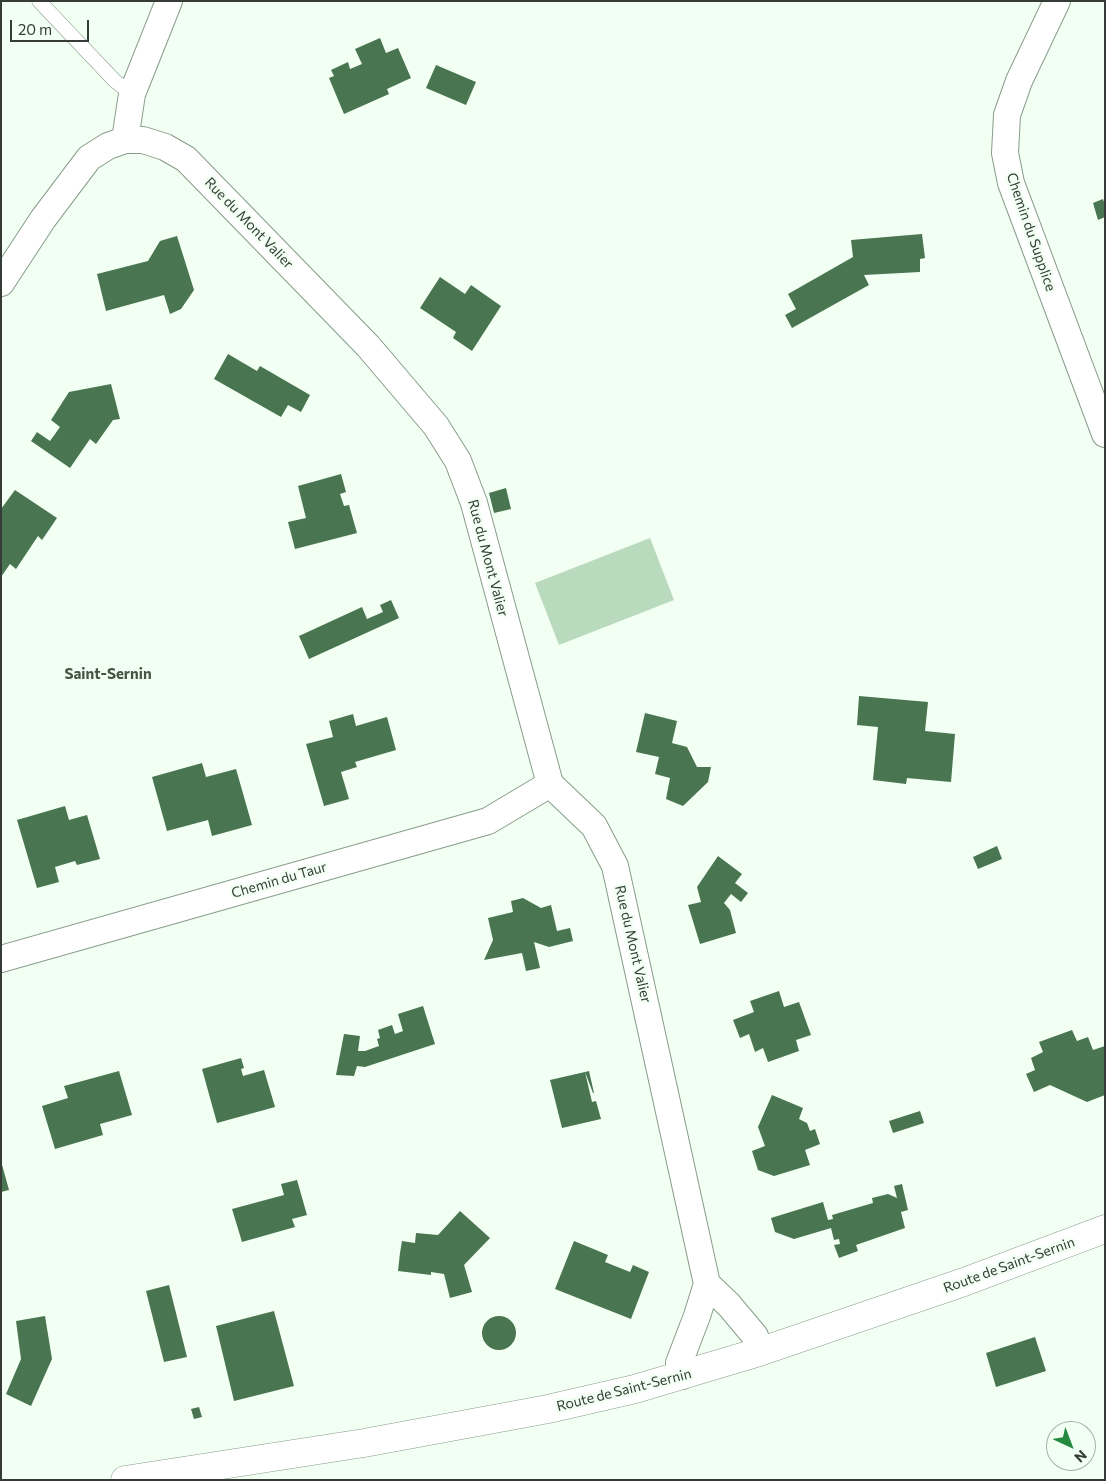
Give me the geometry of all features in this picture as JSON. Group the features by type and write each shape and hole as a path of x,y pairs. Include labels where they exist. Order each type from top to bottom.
{"street":[{"path":"125,140 132,94 169,1"},
{"name":"Chemin du Supplice","path":"1058,1 1019,81 1007,115 1005,152 1012,183 1105,434"},
{"name":"Rue du Mont Valier","path":"1,283 43,219 89,158 108,146 125,140 143,140 165,147 186,159 368,346 436,426 458,461 474,503 550,784 594,826 615,866 707,1284 679,1363 682,1376"},
{"name":"Chemin du Taur","path":"1,959 488,820 550,784"},
{"name":"Route de Saint-Sernin","path":"125,1480 364,1444 548,1409 634,1389 759,1352 964,1282 1105,1229"},
{"path":"707,1284 755,1336 759,1352"}],"lane":[{"path":"39,1 115,81 132,94"}],"green space":[{"path":"650,538 674,600 559,645 535,583"}],"building":[{"path":"380,38 386,53 398,48 411,78 387,89 389,94 344,114 329,78 334,76 331,70 348,62 350,69 362,64 355,49"},
{"path":"436,65 476,82 466,105 426,88"},
{"path":"1103,199 1105,217 1098,220 1093,203"},
{"path":"922,234 925,258 920,259 920,272 864,275 869,285 792,328 785,315 796,309 788,294 853,257 851,240"},
{"path":"177,236 194,290 181,309 170,314 164,295 106,311 97,274 148,261 160,241"},
{"path":"440,277 465,294 471,285 501,306 472,351 453,338 456,332 420,308"},
{"path":"228,354 257,371 260,366 310,395 301,412 288,405 281,417 214,379"},
{"path":"111,384 120,419 113,420 96,444 90,439 70,468 31,441 37,432 50,441 60,427 51,420 69,392"},
{"path":"341,474 346,492 340,494 344,506 349,505 357,533 295,549 288,522 306,518 298,486"},
{"path":"506,488 511,509 494,513 489,493"},
{"path":"15,490 57,518 42,540 38,536 16,569 10,564 1,577 1,509"},
{"path":"391,600 399,618 309,659 299,636 362,607 367,619 383,612 380,605"},
{"path":"859,696 928,702 925,731 955,734 951,782 907,778 906,784 873,780 878,727 857,725"},
{"path":"645,713 677,721 672,743 687,747 697,767 711,767 708,782 683,806 666,799 670,778 655,774 659,757 636,752"},
{"path":"353,714 356,726 387,717 396,750 355,762 357,767 341,772 349,799 324,806 306,744 333,737 329,721"},
{"path":"202,763 206,777 236,769 252,825 212,836 208,820 167,831 152,777"},
{"path":"65,806 69,820 87,815 100,859 77,865 75,861 55,867 59,882 37,888 17,820"},
{"path":"997,846 1002,859 978,869 973,857"},
{"path":"718,856 742,874 735,883 748,893 741,902 731,894 724,903 730,910 736,933 700,944 688,905 701,902 697,887"},
{"path":"523,898 541,908 551,905 557,931 570,928 573,941 549,947 534,942 540,968 526,971 522,953 484,960 493,940 488,918 513,912 511,901"},
{"path":"779,991 784,1007 799,1002 811,1035 796,1040 799,1051 768,1062 763,1048 755,1052 749,1034 740,1038 733,1020 754,1012 750,1001"},
{"path":"423,1006 435,1044 365,1067 357,1066 354,1076 336,1075 344,1034 360,1036 358,1051 365,1051 379,1046 377,1039 380,1038 378,1030 392,1025 395,1034 403,1031 398,1014"},
{"path":"1072,1030 1077,1041 1088,1037 1093,1050 1105,1046 1105,1095 1087,1102 1050,1085 1034,1092 1026,1074 1035,1070 1031,1058 1043,1052 1039,1042"},
{"path":"241,1058 244,1068 241,1069 243,1076 264,1070 275,1107 217,1123 202,1069"},
{"path":"119,1071 132,1115 100,1124 103,1135 55,1149 42,1106 68,1098 64,1086"},
{"path":"589,1071 594,1093 585,1072"},
{"path":"585,1072 592,1102 596,1101 601,1119 562,1128 550,1080"},
{"path":"772,1095 803,1108 799,1119 807,1123 810,1131 815,1129 820,1144 805,1150 810,1165 774,1176 758,1170 752,1151 765,1146 758,1127"},
{"path":"920,1111 924,1123 893,1133 889,1121"},
{"path":"1,1161 9,1190 1,1192"},
{"path":"297,1180 307,1215 292,1219 295,1227 242,1242 232,1209 284,1195 281,1184"},
{"path":"902,1184 908,1210 901,1212 905,1228 856,1245 858,1251 839,1258 834,1245 840,1244 839,1239 834,1240 831,1228 794,1239 775,1232 771,1218 823,1202 828,1220 833,1219 832,1215 873,1203 872,1198 888,1194 897,1198 894,1186"},
{"path":"460,1211 490,1238 464,1265 472,1292 450,1298 444,1274 431,1272 431,1275 398,1271 400,1253 402,1241 415,1243 416,1233 438,1235"},
{"path":"574,1241 608,1255 605,1262 630,1272 633,1265 649,1272 631,1319 555,1289"},
{"path":"169,1285 187,1357 164,1362 146,1291"},
{"path":"274,1311 294,1386 234,1401 216,1326"},
{"path":"45,1316 52,1359 31,1406 6,1394 21,1359 16,1321"},
{"path":"499,1316 511,1321 516,1333 511,1345 499,1350 487,1345 482,1333 487,1321"},
{"path":"1035,1337 1046,1371 996,1387 986,1353"},
{"path":"199,1407 202,1417 194,1419 191,1409"}],"district":[{"name":"Saint-Sernin","path":"108,674"}]}
